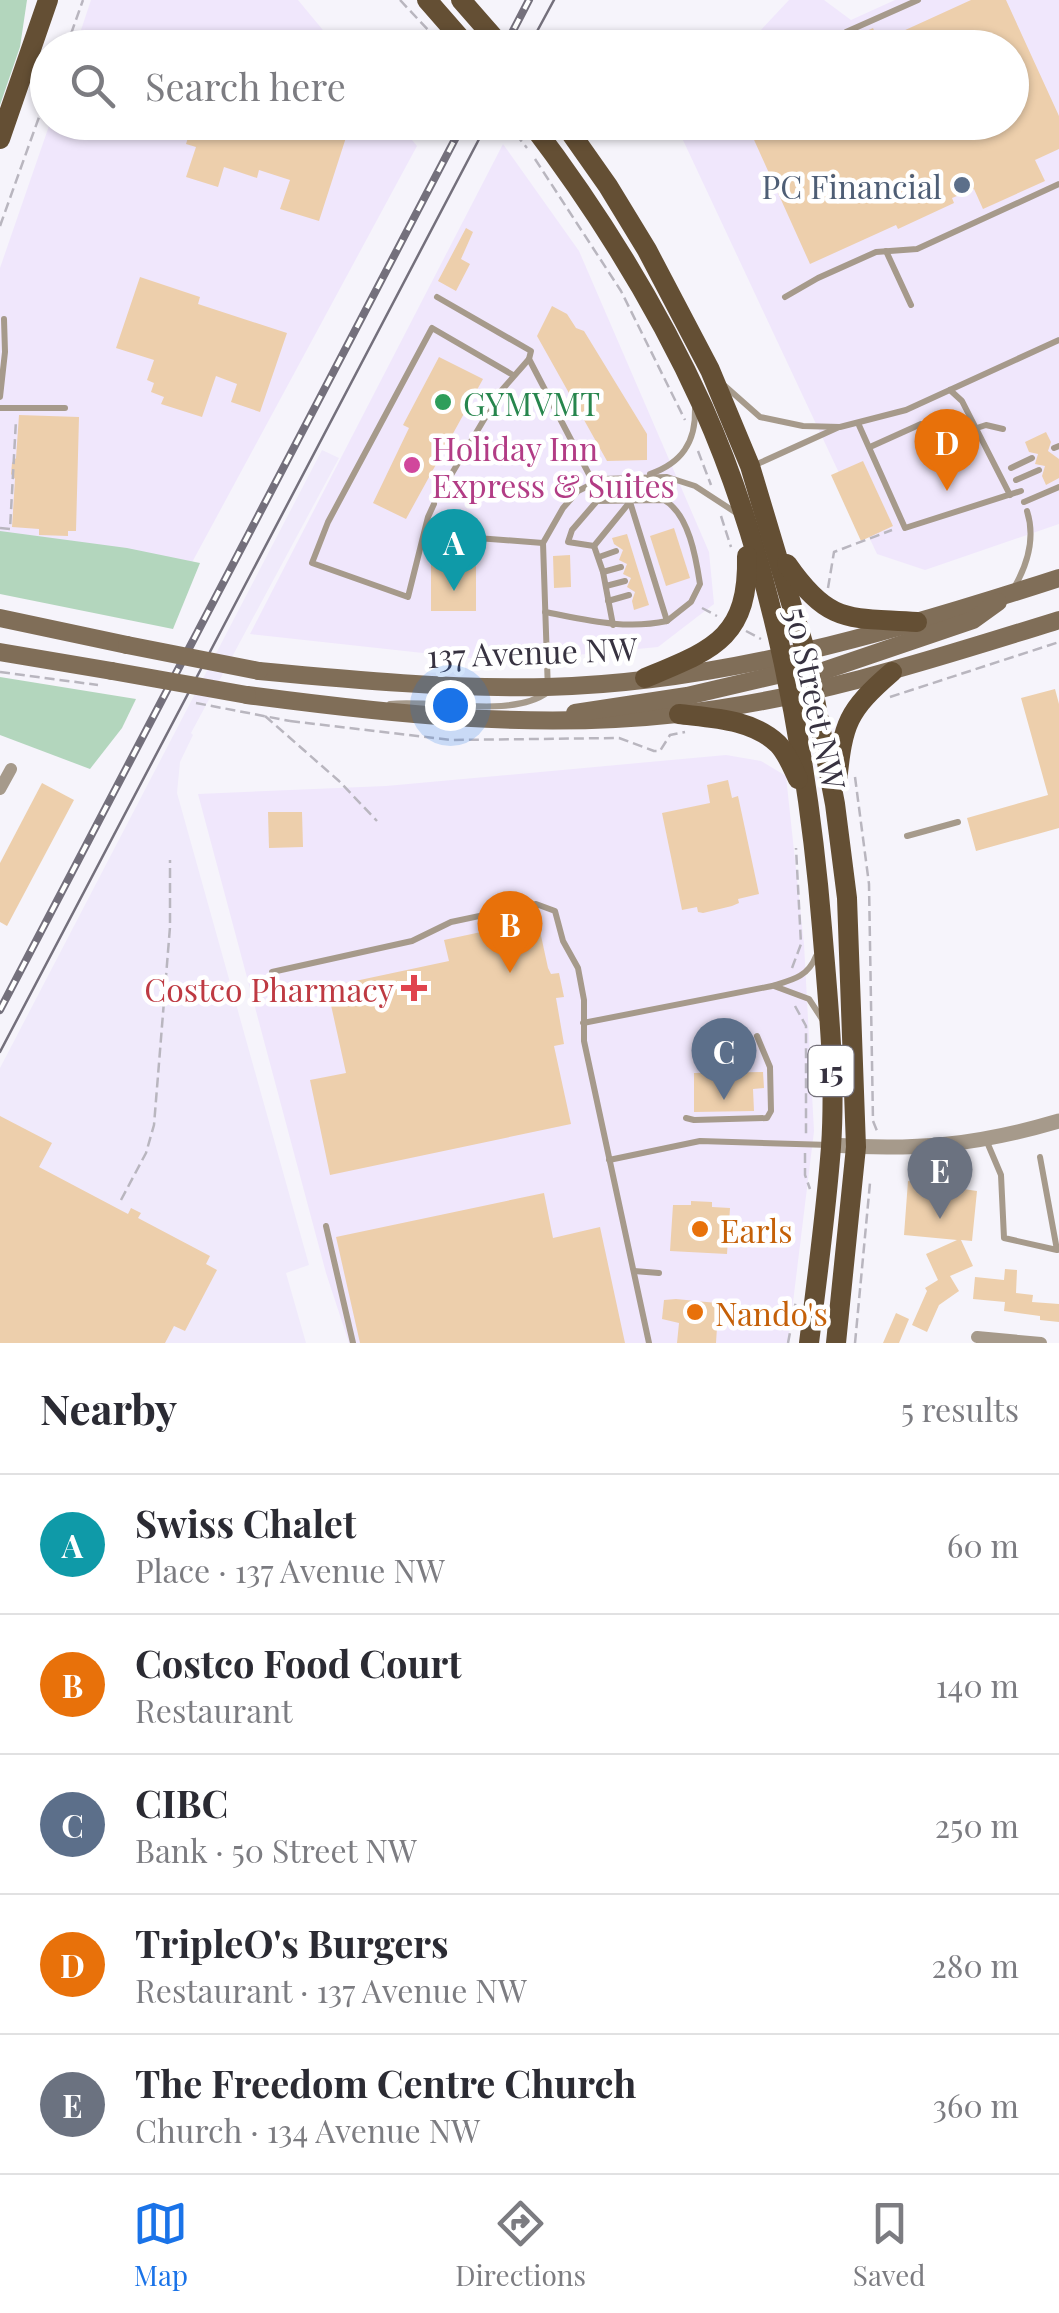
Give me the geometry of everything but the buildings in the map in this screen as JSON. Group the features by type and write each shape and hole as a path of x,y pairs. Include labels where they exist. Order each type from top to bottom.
{"main road":[{"path":"38,30 48,0"},
{"path":"461,0 487,30"},
{"path":"423,6 449,30"},
{"path":"0,139 30,52"},
{"name":"50 Street NW","path":"536,140 627,262 736,460 778,550 806,653 835,804 847,898 856,1147 836,1343"},
{"name":"50 Street NW","path":"576,140 647,250 710,370 736,460 745,524 790,695 808,798 832,1041 831,1146 808,1343"},
{"path":"645,678 709,650 725,636 744,596 745,524"},
{"path":"778,550 806,591 825,608 858,621 917,622"},
{"name":"137 Avenue NW","path":"0,618 259,671 414,685 550,687 784,665 806,653 1059,578"},
{"path":"811,683 973,620 1011,593"},
{"name":"137 Avenue NW","path":"0,652 348,708 412,716 546,721 680,714 790,695 811,683 892,672 1059,620"},
{"path":"546,721 587,709 686,696 784,665"},
{"path":"835,804 843,733 858,704 892,672"},
{"path":"680,714 738,722 768,736 781,746 808,798"}],"street":[{"path":"0,788 11,768"},
{"path":"831,1146 943,1147 987,1141 1059,1121"},
{"path":"977,1337 1041,1343"}],"lane":[{"path":"850,30 918,0"},
{"path":"785,298 876,252 917,249 1059,184"},
{"path":"886,251 911,305"},
{"path":"438,297 531,351 445,485"},
{"path":"0,398 4,318"},
{"path":"434,504 408,596 312,563 328,522 432,328 513,375"},
{"path":"710,370 760,417 804,426 840,426 916,406 1059,340"},
{"path":"529,359 594,482"},
{"path":"644,476 668,468 692,438 695,410 682,365"},
{"path":"950,390 962,402 1010,495"},
{"path":"916,406 921,424 946,438 991,424 1004,429"},
{"path":"0,408 65,408"},
{"path":"858,423 905,528 1021,491"},
{"path":"870,447 921,424"},
{"path":"736,460 768,461 840,426"},
{"path":"1011,468 1032,458"},
{"path":"1016,480 1039,470"},
{"path":"628,476 630,502 667,621"},
{"path":"348,708 404,702 514,704 540,698 550,687 543,543 563,508 578,491 594,482 628,476 679,480 716,499 745,524"},
{"path":"1011,593 1026,563 1032,533 1026,507 1059,487"},
{"path":"545,612 613,625 643,626 667,621 691,602 700,584 685,526 673,505 664,500 597,500 583,514 568,542 594,546"},
{"path":"594,546 630,502"},
{"path":"424,534 543,543"},
{"path":"631,546 642,542"},
{"path":"594,546 613,625"},
{"path":"598,557 616,551"},
{"path":"636,562 648,558"},
{"path":"603,572 621,567"},
{"path":"640,577 652,574"},
{"path":"606,586 625,581"},
{"path":"645,590 656,587"},
{"path":"608,601 630,595"},
{"path":"908,836 958,822"},
{"path":"583,1023 772,986 807,972 816,955 819,889"},
{"path":"272,972 412,941 451,922 542,904 557,914 563,942 576,962 583,992 584,1041 649,1343"},
{"path":"772,986 793,991 814,1003 832,1041"},
{"path":"686,1118 767,1118 771,1111 770,1071 757,1036"},
{"path":"610,1160 700,1140 831,1146"},
{"path":"987,1141 1001,1174 1004,1238 1057,1250 1040,1157"},
{"path":"326,1226 353,1343"},
{"path":"634,1271 659,1274"}],"path":[{"path":"72,30 82,0"},
{"path":"400,0 423,6 436,30"},
{"path":"0,226 31,140"},
{"path":"529,140 538,147 621,291 692,438 734,554"},
{"path":"0,528 10,529 16,415"},
{"path":"828,595 834,552 892,530"},
{"path":"888,698 915,686 1059,642"},
{"path":"0,672 96,685"},
{"path":"190,702 290,721"},
{"path":"265,716 339,780 376,821"},
{"path":"792,980 800,944 796,838"},
{"path":"120,1200 146,1153 154,1125 170,927 170,860"},
{"path":"793,991 794,1004 806,1026 805,1175 810,1195"},
{"path":"788,1343 797,1299"}],"shaded area":[{"path":"91,0 298,0 323,30 81,30"},
{"path":"789,0 824,0 851,20 895,0 1059,0 1059,524 925,570 877,554 683,140 1029,140 1029,30 761,30"},
{"path":"44,140 412,140 417,146 169,605 0,572 0,268"},
{"path":"503,144 579,251 709,552 714,604 658,647 505,662 250,634"},
{"path":"322,450 339,458 191,733 180,762 177,793 309,1265 286,1273 306,1343 0,1343 0,1068"},
{"path":"726,755 761,761 786,776 804,944 814,1131 788,1343 349,1343 326,1273 198,794 386,786"}],"green space":[{"path":"0,0 27,0 20,47 0,105"},
{"path":"0,531 127,548 200,563 173,629 0,594"},
{"path":"0,677 136,699 122,728 90,769 0,735"}],"tram line":[{"path":"538,30 554,0"},
{"path":"0,1052 479,140"}],"railway":[{"path":"513,30 529,0"},
{"path":"0,1010 455,140"}],"place":[{"name":"PC Financial","path":"962,185"},
{"name":"GYMVMT","path":"443,402"},
{"name":"Holiday Inn Express & Suites","path":"412,465"},
{"name":"TripleO's Burgers","path":"947,491"},
{"name":"Swiss Chalet","path":"454,591"},
{"name":"Costco Food Court","path":"510,973"},
{"name":"Costco Pharmacy","path":"414,988"},
{"name":"CIBC","path":"724,1100"},
{"name":"The Freedom Centre Church","path":"940,1219"},
{"name":"Earls","path":"700,1229"},
{"name":"Nando's","path":"695,1312"}]}
